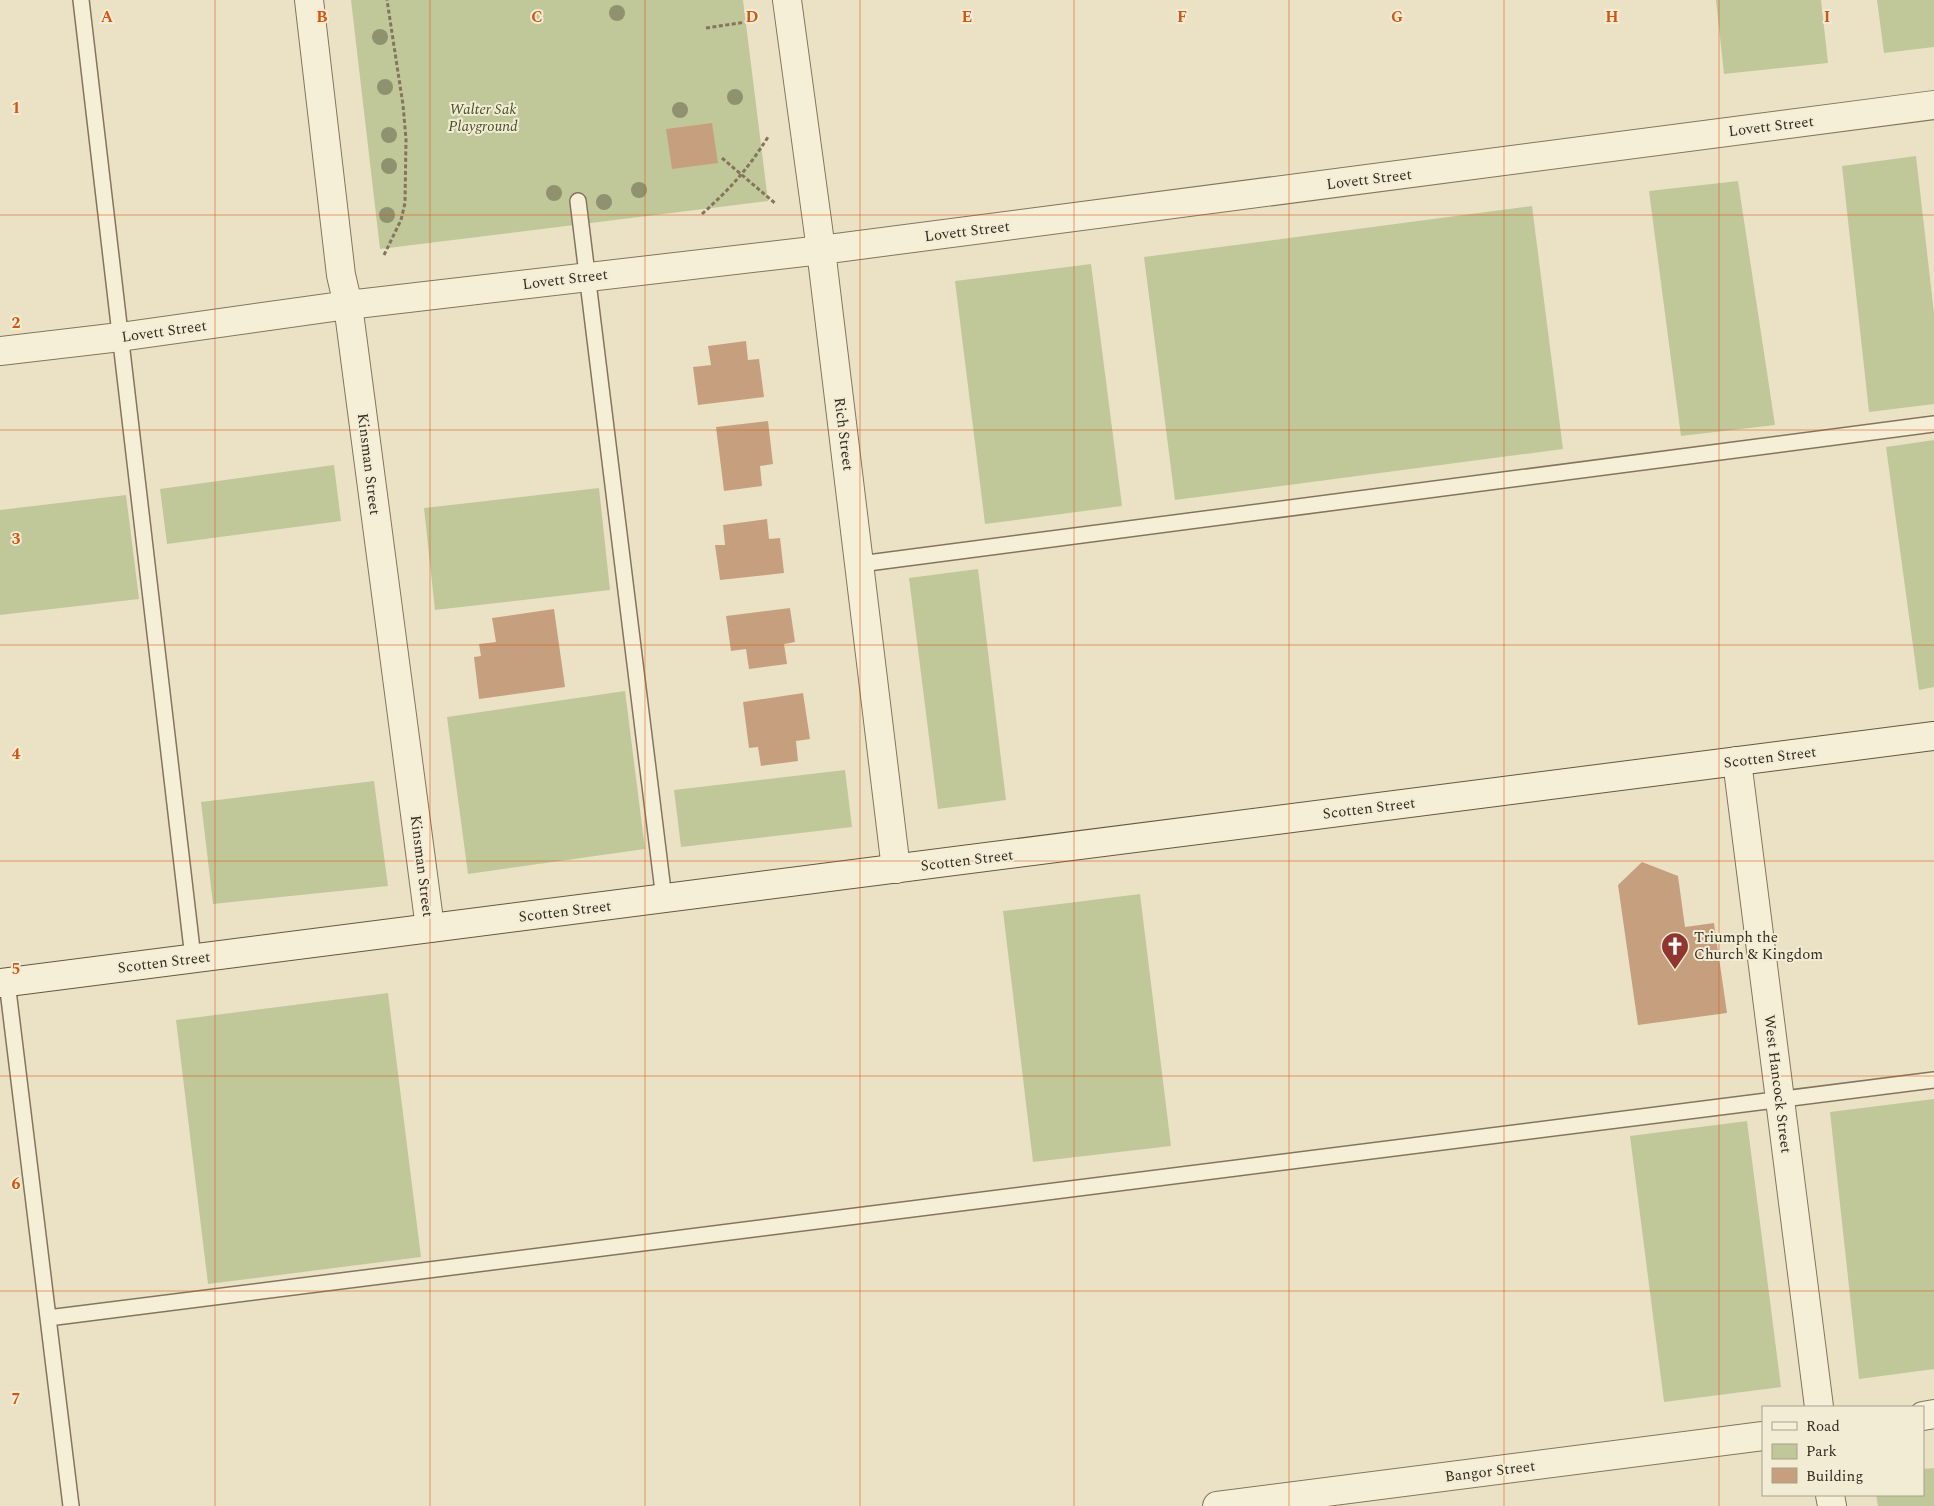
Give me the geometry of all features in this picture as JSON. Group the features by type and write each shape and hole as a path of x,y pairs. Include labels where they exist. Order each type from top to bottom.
{"street":[{"name":"Kinsman Street","path":"309,0 341,275 348,305 430,928"},
{"name":"Rich Street","path":"787,0 821,250 896,869"},
{"name":"Lovett Street","path":"0,351 120,337 348,305 821,250 1934,105"},
{"name":"Scotten Street","path":"3,982 1934,736"},
{"name":"West Hancock Street","path":"1737,761 1819,1406"},
{"name":"Bangor Street","path":"1217,1506 1762,1436"}],"lane":[{"path":"81,0 193,958"},
{"path":"578,201 664,898"},
{"path":"860,564 1934,424"},
{"path":"3,982 71,1506"},
{"path":"48,1318 1934,1080"}],"path":[{"path":"384,255 401,220 405,203 406,139 403,105 387,0"},
{"path":"706,28 753,22"},
{"path":"702,214 742,175 768,137"},
{"path":"722,158 776,204"}],"green space":[{"name":"Walter Sak Playground","path":"351,0 743,0 768,201 380,249"},
{"path":"1716,0 1821,0 1828,63 1724,74"},
{"path":"1877,0 1934,0 1934,47 1884,53"},
{"path":"1916,156 1934,313 1934,404 1869,412 1842,166"},
{"path":"1738,181 1775,425 1681,436 1649,191"},
{"path":"1532,206 1563,449 1175,500 1144,257"},
{"path":"1091,264 1122,506 985,524 955,281"},
{"path":"1934,440 1934,687 1919,690 1886,447"},
{"path":"334,465 341,521 167,544 160,489"},
{"path":"599,488 610,590 435,610 424,508"},
{"path":"126,495 139,599 0,615 0,510"},
{"path":"978,569 1006,800 938,809 909,578"},
{"path":"625,691 645,849 468,874 447,717"},
{"path":"845,770 852,827 681,847 674,790"},
{"path":"374,781 388,886 213,904 201,802"},
{"path":"1140,894 1171,1146 1033,1162 1003,911"},
{"path":"388,993 421,1257 208,1284 176,1020"},
{"path":"1934,1099 1934,1369 1859,1379 1830,1112"},
{"path":"1747,1121 1781,1387 1664,1402 1630,1136"},
{"path":"1934,1468 1934,1506 1878,1506 1876,1496 1924,1496 1924,1469"}],"building":[{"path":"712,123 718,163 672,169 666,129"},
{"path":"746,341 748,360 759,359 764,397 698,405 693,367 711,365 708,346"},
{"path":"768,421 773,464 760,466 762,486 724,491 716,427"},
{"path":"767,519 769,539 780,538 784,573 720,580 715,545 725,545 723,525"},
{"path":"790,608 795,642 784,644 787,664 749,669 746,649 731,651 726,616"},
{"path":"554,609 565,687 479,699 474,657 481,656 479,644 496,642 492,618"},
{"path":"803,693 810,739 796,741 798,761 761,766 758,747 749,748 743,702"},
{"name":"Triumph the Church & Kingdom","path":"1642,862 1678,876 1685,927 1714,923 1727,1013 1638,1025 1618,885"}],"place":[{"name":"Triumph the Church & Kingdom","path":"1675,970"}]}
